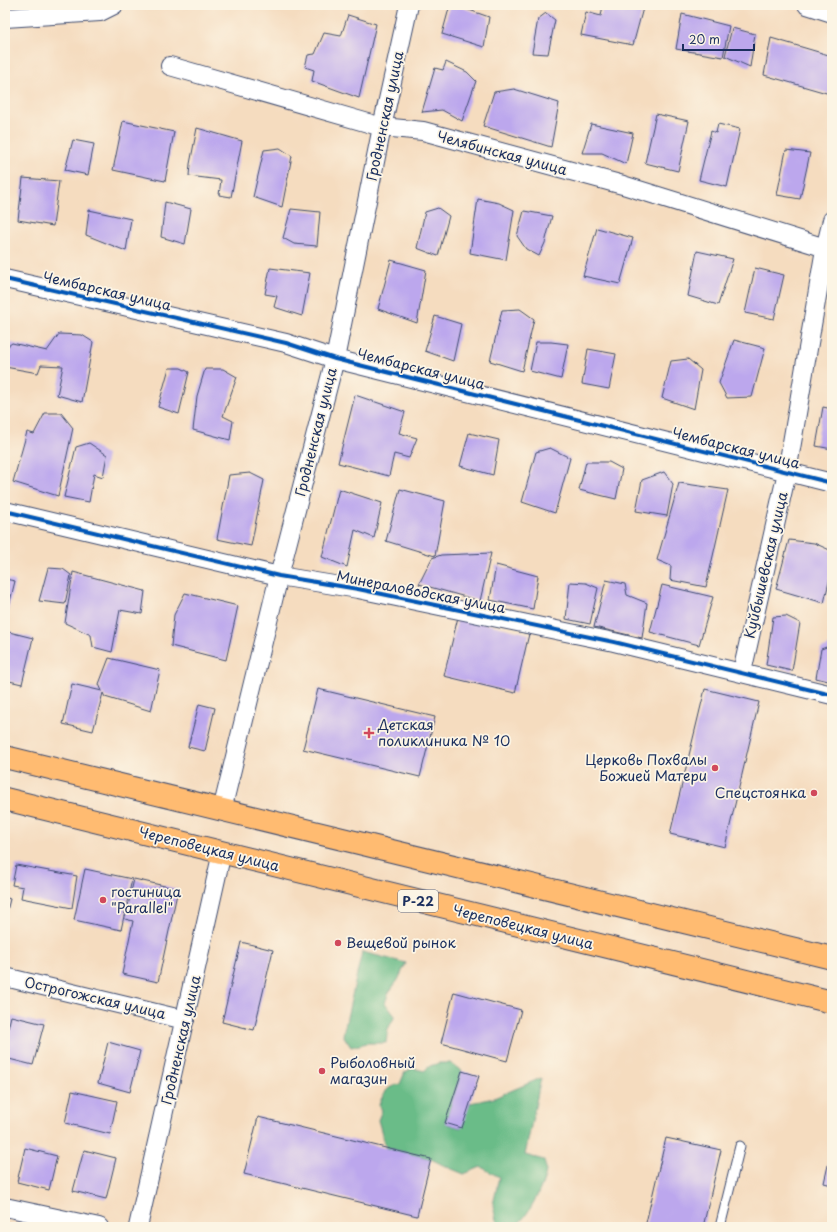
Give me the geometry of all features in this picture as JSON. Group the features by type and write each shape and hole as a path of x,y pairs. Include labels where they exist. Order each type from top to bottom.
{"highway":[{"path":"5,758 832,958"},
{"name":"Череповецкая улица","path":"5,799 832,1002"}],"street":[{"path":"5,18 100,12 114,5"},
{"name":"Гродненская улица","path":"222,810 334,358 409,5"},
{"path":"807,5 832,13"},
{"name":"Челябинская улица","path":"170,66 382,127 423,131 623,185 829,249"},
{"name":"Куйбышевская улица","path":"742,672 787,472 829,249 832,220"},
{"name":"Чембарская улица","path":"5,279 286,342 334,358 832,483"},
{"name":"Минераловодская улица","path":"5,511 279,576 358,589 614,642 832,695"},
{"name":"Гродненская улица","path":"138,1227 222,852"},
{"name":"Острогожская улица","path":"5,977 185,1020"},
{"path":"5,1207 99,1227"}],"lane":[{"path":"720,1227 740,1146"}],"green space":[{"path":"362,952 406,963 398,980 389,992 385,1003 395,1016 388,1029 386,1043 367,1043 351,1047 343,1035"},
{"path":"439,1063 450,1063 462,1071 445,1123 461,1128 470,1103 494,1098 541,1078 525,1155 544,1160 546,1168 545,1175 535,1200 525,1216 516,1225 511,1227 503,1227 496,1220 493,1205 499,1177 481,1167 464,1174 431,1159 386,1148 378,1120 382,1110 379,1105 384,1093 392,1087 400,1084 405,1072 413,1068 424,1071 430,1066"}],"building":[{"path":"450,5 455,5 489,17 484,47 442,34"},
{"path":"603,5 638,5 643,8 633,45 581,35 586,12 601,16"},
{"path":"546,13 555,20 548,54 532,53 538,19"},
{"path":"682,14 729,26 723,57 676,49"},
{"path":"348,15 376,24 359,98 312,81 314,70 305,67 308,55 315,54 324,33 341,36"},
{"path":"732,28 755,34 750,67 725,56"},
{"path":"771,38 832,56 832,88 830,94 764,75"},
{"path":"446,62 467,72 476,81 462,121 442,110 422,112 435,68 443,70"},
{"path":"514,89 559,103 551,147 483,126 494,92"},
{"path":"656,114 689,121 678,171 645,163"},
{"path":"123,121 174,132 165,181 113,170"},
{"path":"591,124 633,133 626,164 602,153 582,153"},
{"path":"718,124 740,129 727,187 699,180 711,131 716,133"},
{"path":"197,128 242,141 231,197 219,195 221,180 189,176"},
{"path":"73,140 94,144 88,175 65,170"},
{"path":"280,148 292,156 282,207 253,197 264,150"},
{"path":"786,150 810,153 800,199 777,195"},
{"path":"23,178 59,181 53,226 18,220"},
{"path":"478,199 499,203 514,210 506,260 470,253"},
{"path":"165,202 191,209 185,244 161,237"},
{"path":"438,208 449,216 438,256 417,248 425,212"},
{"path":"291,209 320,212 317,246 294,244 283,238"},
{"path":"89,210 131,219 126,251 86,235"},
{"path":"524,211 552,216 545,243 539,256 526,249 517,236"},
{"path":"597,228 633,238 620,284 583,276"},
{"path":"697,251 733,259 718,305 688,296"},
{"path":"391,260 426,270 417,323 378,309"},
{"path":"270,268 310,273 302,316 274,307 277,296 265,294"},
{"path":"755,268 784,275 774,319 745,313"},
{"path":"520,309 534,319 522,371 490,361 502,310"},
{"path":"435,316 461,324 453,361 425,351"},
{"path":"59,334 82,335 93,342 82,402 57,395 63,366 41,365 38,373 5,367 5,348 12,343 47,351"},
{"path":"734,340 765,348 752,397 727,398 719,383"},
{"path":"536,342 568,344 561,379 530,371"},
{"path":"588,349 616,354 609,389 582,384"},
{"path":"688,359 701,370 694,409 662,398 671,361"},
{"path":"169,368 181,368 189,372 179,414 158,407"},
{"path":"205,369 223,369 237,377 223,416 233,421 230,440 193,430 197,396"},
{"path":"355,395 405,412 399,433 417,438 409,458 394,454 389,476 338,463"},
{"path":"823,407 832,409 832,449 816,446"},
{"path":"45,413 61,413 73,428 58,496 13,482 27,432 34,434"},
{"path":"469,433 499,440 493,475 460,466"},
{"path":"89,443 107,455 103,477 94,474 89,502 64,497 76,447"},
{"path":"550,448 570,458 555,513 522,502 536,452"},
{"path":"586,462 609,462 622,469 616,499 579,490"},
{"path":"664,472 673,484 667,516 636,511 642,480"},
{"path":"250,473 264,480 251,546 217,539 229,475"},
{"path":"679,483 728,490 706,587 670,580 671,566 657,560"},
{"path":"339,489 382,503 374,538 355,530 347,567 322,557"},
{"path":"400,489 445,501 435,556 386,541"},
{"path":"789,540 814,543 832,551 832,569 824,603 776,589"},
{"path":"491,553 480,601 419,584 432,558 441,555"},
{"path":"496,565 538,576 533,609 490,600"},
{"path":"48,568 63,569 71,575 65,604 39,601"},
{"path":"73,572 145,591 142,614 120,610 112,652 93,647 91,635 65,623"},
{"path":"5,579 15,581 6,618 5,618"},
{"path":"606,580 625,584 627,595 647,603 642,638 594,627"},
{"path":"570,582 586,583 598,588 590,624 566,619"},
{"path":"662,585 713,597 699,645 650,632"},
{"path":"185,593 238,606 226,660 171,646 174,615"},
{"path":"786,616 800,623 792,671 766,665 773,617"},
{"path":"458,617 529,634 515,693 444,676"},
{"path":"5,631 33,638 22,684 5,680"},
{"path":"832,645 832,682 816,678 821,649"},
{"path":"109,658 160,670 151,711 105,697 103,693 93,731 63,724 72,684 102,691 99,684"},
{"name":"Детская поликлиника № 10","path":"318,689 435,717 420,777 303,749"},
{"name":"Церковь Похвалы Божией Матери","path":"705,689 759,702 725,847 670,834"},
{"path":"199,704 215,708 205,751 188,747"},
{"path":"16,865 77,876 72,908 21,898 23,887 12,885"},
{"name":"гостиница \"Parallel\"","path":"85,869 132,879 121,930 74,920"},
{"path":"134,879 178,889 158,982 122,974 133,921 125,919"},
{"path":"5,897 10,899 6,915 5,915"},
{"path":"241,942 273,950 254,1030 222,1022"},
{"path":"454,992 521,1010 507,1061 441,1043"},
{"path":"11,1016 44,1024 33,1065 5,1058 5,1041"},
{"path":"108,1042 140,1051 130,1092 98,1083"},
{"path":"462,1071 479,1076 462,1128 445,1123"},
{"path":"72,1091 117,1101 110,1134 65,1123"},
{"path":"258,1117 431,1159 417,1216 244,1174"},
{"path":"666,1138 721,1150 703,1227 645,1227"},
{"path":"25,1148 57,1156 49,1190 17,1182"},
{"path":"84,1150 116,1158 106,1199 73,1191"},
{"path":"832,1152 832,1185 824,1183"}],"cycle path":[{"path":"5,279 286,343 335,359 832,483"},
{"path":"5,511 279,576 358,589 614,642 832,695"}],"place":[{"name":"Детская поликлиника № 10","path":"369,733"},
{"name":"Церковь Похвалы Божией Матери","path":"715,768"},
{"name":"Спецстоянка","path":"814,793"},
{"name":"гостиница \"Parallel\"","path":"103,900"},
{"name":"Вещевой рынок","path":"338,943"},
{"name":"Рыболовный магазин","path":"322,1071"}]}
